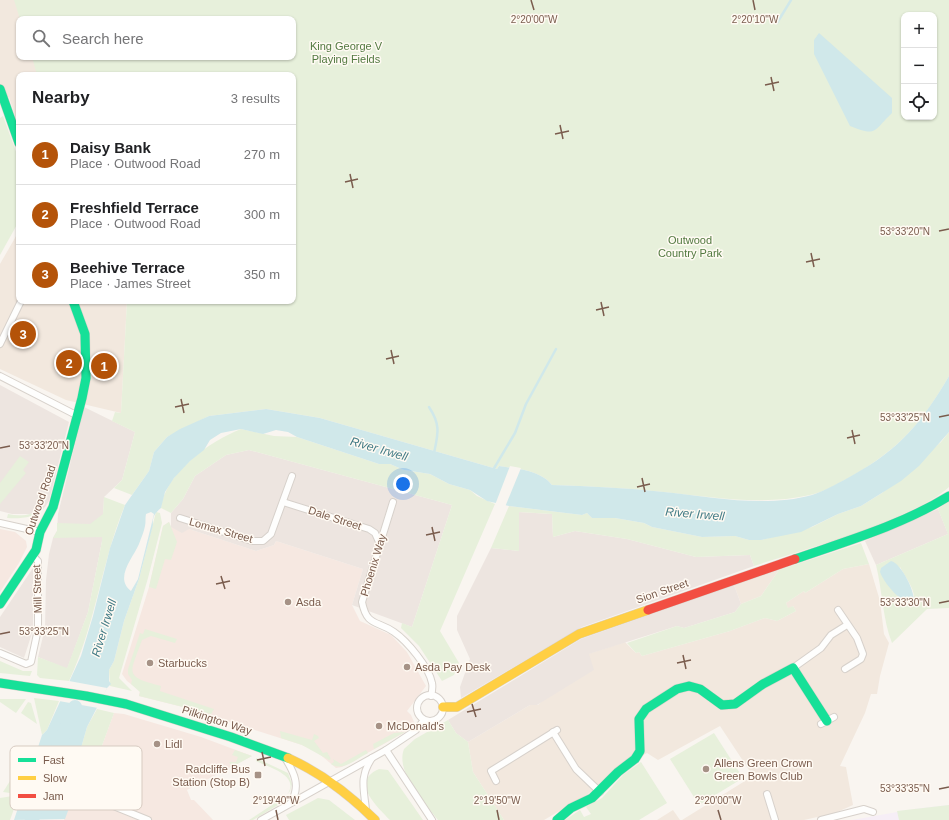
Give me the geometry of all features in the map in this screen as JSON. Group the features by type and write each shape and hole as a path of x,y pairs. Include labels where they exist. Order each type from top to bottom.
{"street":[{"path":"0,89 16,134"},
{"path":"0,344 20,304"},
{"name":"Outwood Road","path":"0,604 36,550 40,532 53,507 78,416 86,378 86,359 84,334 74,304"},
{"path":"0,376 78,416"},
{"name":"Lomax Street","path":"180,518 252,541 263,541 271,534 292,476"},
{"name":"Sion Street","path":"443,707 457,707 579,634 860,537 925,511 949,496"},
{"name":"Dale Street","path":"283,502 369,529 379,538 380,544"},
{"name":"Phoenix Way","path":"394,502 362,602 365,614 371,621 393,631 408,645 421,662 433,684 431,696"},
{"path":"1,525 40,532"},
{"name":"Mill Street","path":"0,653 26,664 31,662 38,629 38,561 32,555"},
{"path":"838,610 857,638 863,654 861,658 844,669"},
{"path":"557,820 571,808 592,798 600,792 618,772 635,758 640,751 639,719 646,708 677,689 689,686 700,689 722,705 735,704 763,684 792,668 820,648 830,635 847,625"},
{"path":"792,668 827,720"},
{"name":"Pilkington Way","path":"0,683 57,690 114,701 222,734 283,756 330,780 343,789 375,820"},
{"name":"Pilkington Way","path":"0,689 31,688"},
{"path":"431,696 438,698 443,707 441,715 436,720 424,720 418,711 418,704 423,698 431,696"},
{"path":"261,820 386,750 416,730 424,720"},
{"path":"496,781 491,771 555,731 576,769 600,792"},
{"path":"386,750 432,820"},
{"path":"283,756 295,775 296,792 291,802"},
{"path":"366,810 363,780 365,767 373,757"},
{"path":"767,794 775,820"},
{"path":"822,820 864,809 873,812"},
{"path":"123,810 148,820"}],"shaded area":[{"path":"0,0 16,0 20,16 16,16 16,60 34,60 37,72 16,72 16,118 9,97 0,100"},
{"path":"16,236 16,304 127,304 121,413 66,400 0,369 0,264"},
{"path":"0,385 69,422 49,501 45,507 33,514 12,514 0,511"},
{"path":"84,407 135,432 122,480 104,497 102,541 88,612 67,669 38,657 45,628 46,580 49,554 53,538 57,531 58,514"},
{"path":"249,450 452,505 412,627 352,605 363,569 276,541 274,545 256,551 189,529 182,533 171,527 171,513 183,499 195,476 226,455"},
{"path":"938,509 948,534 876,565 865,541"},
{"path":"518,512 552,514 553,537 575,531 627,539 696,557 750,555 754,566 582,627 461,698 460,687 470,659 457,630 457,616 491,548 519,551"},
{"path":"169,522 171,527 189,529 256,551 274,545 276,541 363,569 352,605 360,621 391,635 407,652 426,686 407,711 411,715 414,722 411,729 342,767 336,768 317,752 302,745 183,707 139,696 140,691 127,681 122,674 149,587 163,526"},
{"path":"0,529 15,532 26,541 27,547 19,563 0,592"},
{"path":"869,564 880,601 884,634 889,643 880,676 877,694 871,694 865,713 840,766 846,767 853,805 835,813 804,820 682,820 753,776 720,726 658,760 647,753 613,771 587,795 544,820 504,820 473,772 468,742 530,705 538,705 588,654 625,642 636,653 639,652 642,656 730,631 765,618 777,621 796,611 793,606 788,609 786,603 804,591 805,593 843,569"},
{"path":"33,568 33,630 24,658 0,647 0,617"},
{"path":"779,570 761,596 741,604 734,585"},
{"path":"734,585 741,604 735,612 684,628 677,626 589,654 594,670 537,705 530,705 468,742 456,733 448,720 581,639"},
{"path":"114,713 124,714 201,737 252,756 187,790 191,800 194,800 213,820 64,820 68,810 142,810 142,746 102,746"},
{"path":"949,805 949,820 852,820 914,809"},
{"path":"673,810 680,820 657,820"}],"green space":[{"name":"Outwood Country Park","path":"14,0 949,0 949,376 919,421 908,434 883,456 869,466 826,490 816,494 792,498 774,500 737,500 635,489 552,485 541,476 521,469 499,466 497,469 320,418 266,409 209,416 167,437 154,452 149,471 132,495 114,488 122,480 135,432 112,421 115,412 121,413 127,304 296,304 296,72 36,72 33,60 296,60 296,16 19,16"},
{"path":"3,116 16,152 16,226 0,255 0,118"},
{"path":"241,429 274,436 297,437 379,464 390,464 404,470 430,474 449,484 470,490 477,496 495,504 440,631 459,663 454,675 442,681 419,646 401,628 402,623 412,627 452,505 249,450 226,455 195,476 183,499 171,513 161,508 164,495 171,483 191,460 216,441"},
{"path":"949,432 949,487 938,496 881,524 754,566 750,555 696,557 627,539 575,531 553,537 552,514 519,512 519,551 491,548 509,506 582,515 587,513 592,518 615,518 644,523 652,527 702,537 735,536 749,540 761,540 812,527 838,514 861,506 882,493 941,442"},
{"path":"20,456 29,462 23,470 26,473 0,504 0,483"},
{"path":"104,497 125,505 110,549 86,638 69,681 40,678 37,675 38,657 67,668 88,612 102,541 102,537 53,538 57,531 57,523 90,524 103,514"},
{"path":"949,501 949,608 927,609 892,643 887,625 876,565 948,534 938,509","holes":["900,567 914,594 913,603 902,601 891,588"]},
{"path":"45,507 37,514 32,516 7,518 8,514 27,515"},
{"path":"156,512 160,513 162,523 148,578 119,678 132,691 110,686 109,670 114,661 124,621 139,579"},
{"path":"169,522 177,542 171,560 165,559 156,589 149,587 163,526"},
{"path":"861,543 869,564 843,569 805,593 804,591 786,603 788,608 793,606 796,611 777,621 765,618 730,631 642,656 639,652 636,653 627,643 677,626 684,628 735,612 741,604 761,596 779,570"},
{"path":"145,629 177,639 175,643 151,636 142,640 133,667 135,676 149,683 161,686 160,691 214,709 211,714 139,696 140,692 131,684 132,680 128,674 128,669 140,633 143,634"},
{"path":"0,661 23,671 32,671 30,676 0,673"},
{"path":"34,698 59,701 47,730 42,735"},
{"path":"0,699 26,699 16,713 0,702"},
{"path":"28,702 31,703 37,724 21,713"},
{"path":"97,709 114,713 102,746 82,746 87,727"},
{"path":"448,720 456,733 468,742 473,772 504,820 438,820 419,796 407,777 402,758 404,749 415,739"},
{"path":"280,731 312,740 314,734 318,736 319,738 314,741 323,753 327,752 331,759 329,760 302,745 281,738"},
{"path":"405,732 374,749 373,744 394,733"},
{"name":"Allens Green Crown Green Bowls Club","path":"714,733 743,778 699,805 670,759"},
{"path":"235,750 252,756 232,767 229,762 236,762 238,757 232,755"},
{"path":"366,750 368,753 345,766 336,766 331,764 334,762 333,759 341,764"},
{"path":"256,758 288,773 292,784 290,791 286,796 290,789 290,783 287,778 275,769 256,761"},
{"path":"641,762 667,803 639,820 565,820 580,810 584,817 591,814 586,807 602,798 623,775"},
{"path":"379,769 388,770 423,820 390,820 373,802 366,787 366,781 370,774"},
{"path":"10,781 10,793 3,792"},
{"path":"10,796 10,810 14,810 10,820 0,820 0,798"},
{"path":"318,798 329,800 355,820 289,820 286,815"},
{"path":"281,799 283,802 253,820 249,820"},
{"path":"949,805 949,820 899,820 897,811"}],"water":[{"path":"819,33 892,98 892,113 878,128 871,131 866,131 850,126 814,54 814,40"},
{"path":"949,376 949,432 919,466 901,481 861,506 838,514 801,532 761,540 749,540 735,536 702,537 652,527 644,523 615,518 592,518 587,513 582,515 509,506 487,501 470,490 449,484 430,474 404,470 390,464 379,464 297,437 288,432 276,430 263,434 241,429 221,433 210,440 204,450 190,461 174,478 165,492 161,508 154,517 139,579 124,621 114,661 109,670 109,681 111,684 107,688 87,727 82,746 65,746 70,726 69,724 66,724 59,739 53,746 38,746 42,735 47,730 81,656 93,616 110,548 125,505 149,471 154,452 167,437 180,429 209,416 266,409 320,418 497,469 499,466 521,469 535,473 547,480 552,485 636,489 720,499 776,501 794,499 818,493 870,465 897,444 919,421","holes":["151,512 154,514 138,579 131,591 126,586 124,574 139,544 143,533 146,514"]},
{"path":"891,561 899,567 907,579 913,593 913,603 898,597 882,577 880,572 881,568"},
{"path":"17,810 68,810 65,819 14,820"}],"pier":[{"path":"510,466 521,468 505,507 495,505"},
{"path":"69,681 107,688 98,708 59,701"}],"waterway":[{"path":"777,23 791,0"},
{"path":"493,470 515,433 526,404 556,349"},
{"path":"429,407 433,413 438,430 434,453"},
{"name":"River Irwell","path":"59,746 75,707"},
{"name":"River Irwell","path":"32,820 35,810"}],"traffic: fast":[{"path":"0,89 16,134"},
{"path":"0,604 36,550 40,532 53,507 82,398 86,378 85,334 74,304"},
{"path":"795,559 893,524 912,516 949,496"},
{"path":"557,820 571,808 592,798 618,772 635,759 640,751 639,719 646,709 677,689 689,686 700,689 722,705 735,704 763,684 793,668 827,721"},
{"path":"0,683 86,696 126,704 231,737 288,758"}],"traffic: slow":[{"path":"443,707 457,707 579,634 648,610"},
{"path":"288,758 323,777 355,801 375,820"}],"traffic: jam":[{"path":"648,610 795,559"}],"place":[{"name":"Beehive Terrace","path":"23,334"},
{"name":"Freshfield Terrace","path":"69,363"},
{"name":"Daisy Bank","path":"104,366"},
{"name":"Asda","path":"288,602"},
{"name":"Starbucks","path":"150,663"},
{"name":"Asda Pay Desk","path":"407,667"},
{"name":"McDonald's","path":"379,726"},
{"name":"Lidl","path":"157,744"},
{"name":"Allens Green Crown Green Bowls Club","path":"706,769"},
{"name":"Radcliffe Bus Station (Stop B)","path":"258,775"}],"park label":[{"name":"King George V Playing Fields","path":"346,52"}]}
